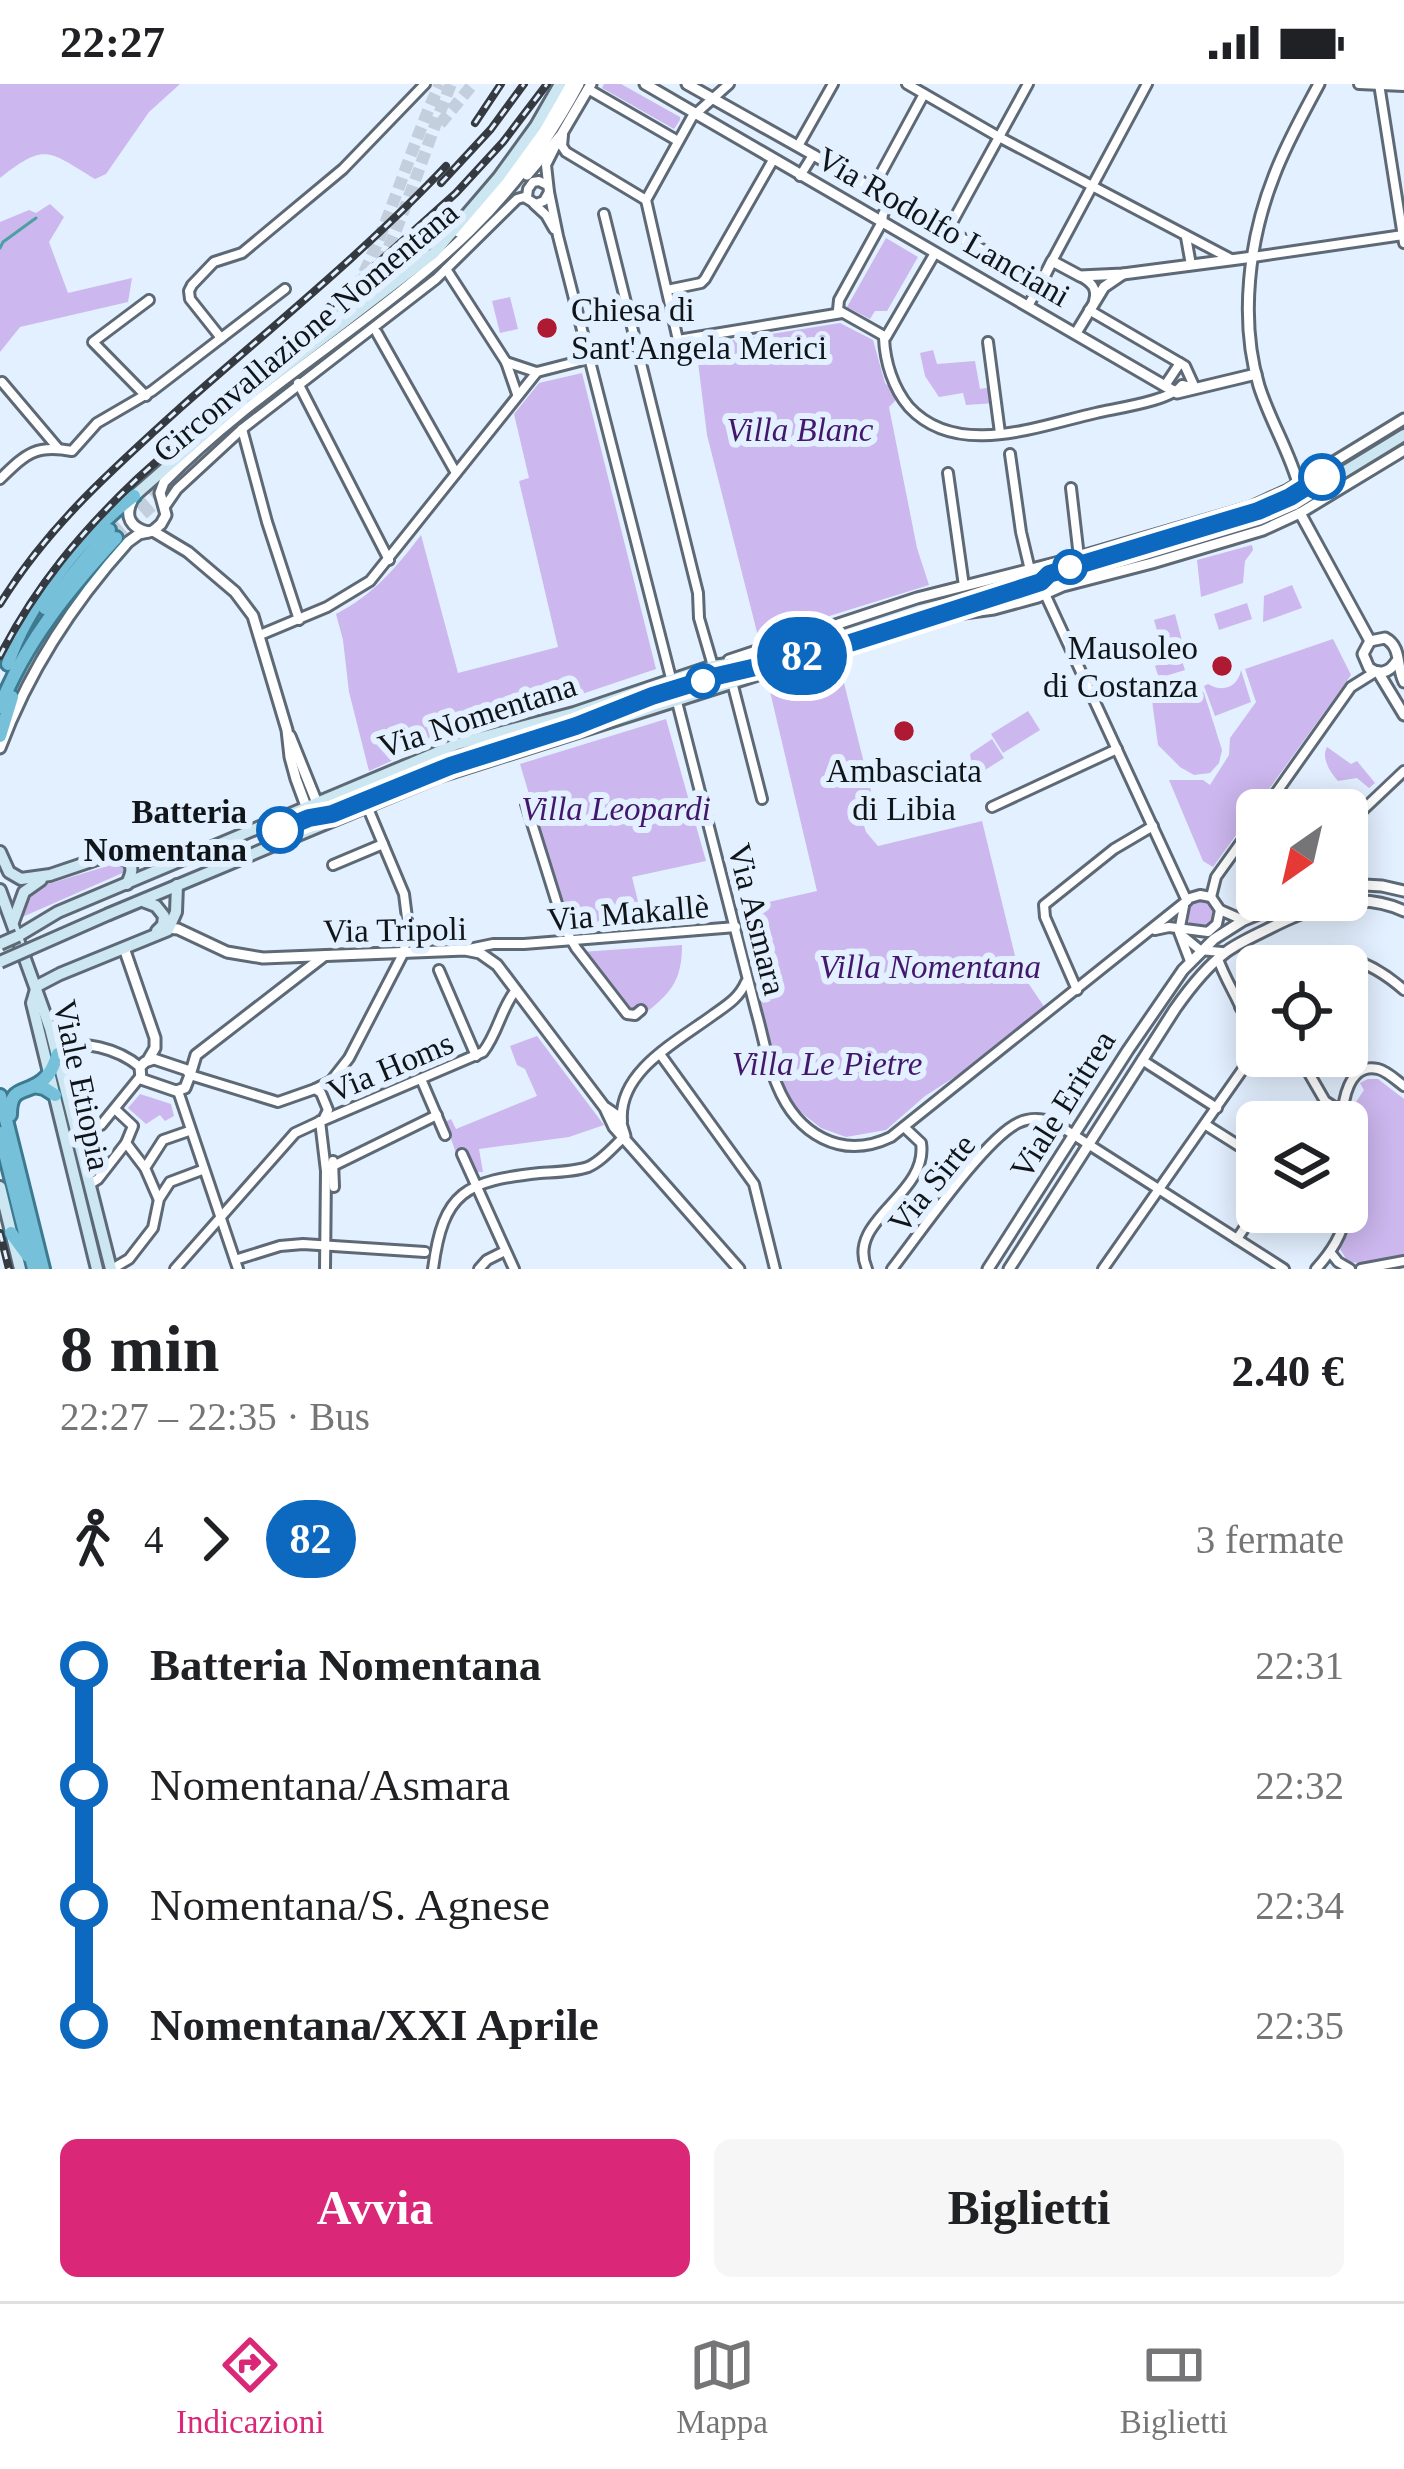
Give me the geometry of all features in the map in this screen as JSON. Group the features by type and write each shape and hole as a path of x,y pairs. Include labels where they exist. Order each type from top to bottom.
{"highway":[{"path":"8,664 16,640 51,586 100,527 134,496"},
{"path":"0,679 58,591 112,534 27,667 0,736"},
{"path":"0,706 48,619 98,558"},
{"path":"12,1146 11,1103 20,1090 49,1073 58,1054"},
{"path":"33,1086 55,1095"},
{"path":"0,1096 32,1267"},
{"path":"0,1133 32,1267"},
{"path":"11,1233 32,1267"}],"main road":[{"path":"434,253 506,166 560,84"},
{"name":"Circonvallazione Nomentana","path":"134,496 250,394 434,253"},
{"name":"Via Nomentana","path":"0,962 437,777 932,616 1029,593 1239,524 1301,498 1404,435"},
{"name":"Via Nomentana","path":"0,944 45,918 457,743 574,713 713,666 825,651"},
{"path":"0,852 17,878 50,875 121,851 176,864"},
{"path":"101,859 128,860 132,870 127,884"},
{"path":"12,926 24,892 50,875"},
{"path":"152,934 163,933 173,922 177,885"},
{"path":"0,890 37,986 152,934 163,925 164,916 143,901"},
{"path":"26,963 56,976"},
{"name":"Viale Etiopia","path":"37,986 77,1131 75,1153 98,1269"},
{"name":"Viale Etiopia","path":"37,986 32,1003 49,1073 90,1184 111,1269"},
{"path":"0,1186 11,1233"}],"street":[{"path":"221,338 190,299 192,285 214,262 242,253 343,169 425,84"},
{"name":"Via Rodolfo Lanciani","path":"645,84 1177,392"},
{"name":"Via Rodolfo Lanciani","path":"687,84 1040,283"},
{"path":"729,84 694,114 646,200 678,340 842,313"},
{"path":"798,146 833,84"},
{"path":"907,84 1231,260"},
{"path":"948,230 1028,84"},
{"path":"1028,306 1148,84"},
{"path":"1319,84 1273,178 1253,257 1249,314 1256,374 1299,484 1300,513 1370,640"},
{"path":"1359,84 1404,86"},
{"path":"549,189 546,170 582,85 678,141"},
{"name":"Circonvallazione Nomentana","path":"434,253 504,183 582,85"},
{"name":"Circonvallazione Nomentana","path":"166,511 160,497 162,485 206,443 416,280 493,208 582,85"},
{"path":"1080,276 1403,239 1379,85"},
{"path":"873,188 924,94"},
{"path":"561,135 562,148 585,166 646,200"},
{"path":"493,208 561,135"},
{"path":"800,176 813,155"},
{"path":"546,170 560,157 585,166"},
{"path":"667,290 705,279 773,160"},
{"name":"Circonvallazione Nomentana","path":"0,748 25,688 61,626 128,542 149,532 177,489 298,383 446,269 517,199 522,197 531,201 543,202 549,189 542,182 527,188 531,201"},
{"name":"Via Asmara","path":"549,189 756,1011 779,1090 797,1117 832,1144 857,1147 884,1140 1186,902"},
{"path":"884,338 842,313 837,305 892,199"},
{"path":"531,201 548,217 558,236"},
{"path":"604,214 713,666"},
{"path":"1186,235 1191,265"},
{"path":"934,254 884,338 896,386 916,413 953,433 1000,434 1256,374"},
{"path":"1052,261 1093,285 1096,294 1076,333"},
{"path":"446,269 506,362 517,396"},
{"path":"1091,306 1107,284 1123,274"},
{"path":"0,479 25,456 46,448 72,451 97,423 146,396 285,289"},
{"path":"146,396 93,343 148,300"},
{"name":"Via Rodolfo Lanciani","path":"1091,306 1180,362"},
{"path":"377,333 456,473"},
{"path":"988,342 1000,434"},
{"path":"506,362 537,372 615,352"},
{"path":"1166,384 1180,362 1189,370 1195,388"},
{"path":"260,635 359,590 537,372"},
{"path":"2,382 58,448"},
{"path":"298,383 388,560"},
{"name":"Via Nomentana","path":"713,666 917,598 1237,511 1299,484 1404,419"},
{"path":"242,429 298,620"},
{"name":"Via Nomentana","path":"1043,588 1246,536 1300,513 1404,450"},
{"path":"1010,454 1021,532 1033,569 1186,902 1182,918 1187,965"},
{"path":"948,473 964,586"},
{"path":"1071,488 1079,557"},
{"path":"134,496 128,517 135,527 188,551"},
{"path":"166,511 173,533 242,600 260,635 314,828"},
{"path":"1006,576 1029,593"},
{"name":"Via Nomentana","path":"932,616 994,609 1029,593"},
{"path":"797,654 810,632"},
{"path":"1404,682 1396,647 1389,640 1370,640 1363,658 1366,665 1377,672 1404,716"},
{"path":"748,653 765,658"},
{"path":"1279,789 1358,681 1391,669 1399,658"},
{"path":"1358,681 1385,684"},
{"path":"732,682 762,799"},
{"path":"992,807 1117,749"},
{"path":"1368,805 1404,771"},
{"path":"526,804 571,940 627,1014 641,1010"},
{"path":"343,1112 334,1110 326,1093 358,1043 404,952 407,918 405,899 368,806"},
{"path":"1078,990 1046,920 1044,904 1114,849 1153,826"},
{"path":"333,865 383,844"},
{"path":"1210,897 1216,878 1236,850"},
{"path":"1368,885 1404,891"},
{"path":"1186,902 1200,895 1210,897 1220,910 1236,918"},
{"name":"Viale Eritrea","path":"1368,901 1404,911"},
{"path":"1154,930 1210,930 1220,910"},
{"name":"Viale Eritrea","path":"988,1269 1187,965 1200,950 1243,921"},
{"name":"Viale Eritrea","path":"1009,1269 1180,1000 1222,955 1286,921"},
{"name":"Via Tripoli","path":"173,922 216,948 239,955 270,958 465,950 491,960 611,1122 739,1269"},
{"name":"Via Makallè","path":"465,950 736,927"},
{"path":"1184,929 1200,950 1222,955 1236,995"},
{"name":"Via Makallè","path":"491,960 498,952 524,944"},
{"path":"77,1131 100,1125 154,1051 154,1038 124,948"},
{"path":"385,953 393,962 391,975"},
{"path":"143,1068 145,1081 178,1091 185,1088 196,1055 324,956"},
{"path":"297,977 301,957"},
{"path":"1368,966 1404,990"},
{"path":"439,970 476,1056 494,1036 516,990"},
{"path":"622,1122 624,1101 637,1075 730,1004 744,989 747,974"},
{"path":"730,1004 745,1000 756,1011"},
{"path":"58,1054 68,1045 85,1044 143,1068 184,1069 190,1075 282,1102 331,1082"},
{"path":"661,1054 754,1184 775,1269"},
{"name":"Via Homs","path":"220,1219 296,1131 476,1056"},
{"path":"1142,1060 1217,1108"},
{"path":"1344,1101 1346,1090 1367,1069 1379,1069 1404,1086"},
{"path":"1103,1269 1239,1077"},
{"path":"421,1079 445,1135"},
{"path":"315,1089 328,1108 321,1121 325,1269"},
{"path":"178,1091 236,1265 280,1246 425,1252"},
{"path":"605,1108 624,1101"},
{"name":"Via Tripoli","path":"605,1108 617,1115 625,1136"},
{"path":"90,1184 126,1143 133,1126 117,1111"},
{"path":"334,1187 333,1163 437,1115"},
{"name":"Via Sirte","path":"892,1269 1006,1130 1038,1118 1074,1135"},
{"path":"1206,1125 1236,1143"},
{"path":"867,1269 862,1251 867,1235 921,1165 920,1141 904,1127"},
{"path":"145,1168 164,1140 189,1131"},
{"path":"1074,1135 1284,1269"},
{"path":"433,1269 446,1216 463,1194 502,1178 585,1167 625,1136"},
{"path":"126,1143 145,1168 159,1199"},
{"path":"462,1154 514,1269"},
{"path":"111,1269 129,1258 153,1228 159,1199 170,1182 202,1170"},
{"path":"175,1269 220,1219"},
{"path":"1237,1239 1241,1233"},
{"path":"1316,1269 1340,1233"},
{"path":"479,1269 505,1251"},
{"path":"1330,1252 1350,1269"},
{"path":"1361,1269 1404,1261"}],"green space":[{"path":"0,84 180,84 149,112 106,174 95,179 47,155 28,159 0,178"},
{"path":"621,84 680,120 674,129 602,88"},
{"path":"50,204 64,217 49,242 68,293 132,278 128,302 20,327 0,352 0,222 29,210 36,213"},
{"path":"886,238 918,257 887,311 875,311 870,319 847,307"},
{"path":"510,297 518,329 500,333 492,301"},
{"name":"Villa Blanc","path":"840,323 873,340 885,383 894,392 896,400 889,407 929,585 759,640 707,435 696,346"},
{"path":"933,350 937,364 975,361 980,389 992,387 995,403 966,405 963,393 939,397 925,376 920,353"},
{"path":"582,373 656,669 449,735 369,771 336,614 383,580 421,535 458,673 558,647 519,481 529,478 514,414 539,383"},
{"path":"1252,545 1243,583 1201,597 1197,560"},
{"path":"1292,585 1302,608 1263,622 1264,596"},
{"path":"1247,603 1252,619 1219,630 1214,614"},
{"path":"1175,614 1185,670 1159,678 1155,666 1166,662 1154,620"},
{"path":"1333,639 1351,675 1269,789 1236,789 1236,835 1213,867 1203,861 1169,780 1203,780 1210,785 1229,755 1230,738 1256,702 1245,669"},
{"name":"Villa Nomentana","path":"839,663 871,791 861,816 866,832 878,846 982,821 1018,968 1045,1008 886,1130 846,1137 821,1128 779,1087 737,909 817,891 768,683"},
{"path":"1241,670 1251,702 1215,716 1204,686 1229,687"},
{"path":"1186,681 1204,693 1222,750 1210,773 1194,775 1158,745 1151,693"},
{"path":"1028,711 1040,730 1003,753 991,734"},
{"name":"Villa Leopardi","path":"666,719 706,861 632,877 644,926 573,930 520,764"},
{"path":"992,739 1004,758 974,777 970,754"},
{"path":"1327,747 1351,764 1357,761 1375,783 1369,788 1357,778 1338,781 1326,760"},
{"path":"124,861 127,871 20,918 22,905 35,888"},
{"path":"1201,901 1211,905 1215,915 1211,925 1201,929 1191,925 1187,915 1191,905"},
{"path":"682,945 673,985 643,1015 638,1009 628,1009 581,952"},
{"path":"537,1036 604,1125 569,1137 479,1149 483,1172 474,1172 465,1151 456,1153 445,1122 451,1119 456,1129 537,1096 510,1046"},
{"path":"1378,1079 1404,1099 1404,1255 1361,1263 1348,1262 1340,1249 1346,1233 1368,1233 1368,1101 1357,1101 1364,1090 1360,1083"},
{"path":"140,1094 171,1104 174,1116 165,1121 160,1115 146,1124 128,1108"}],"waterway":[{"path":"0,248 36,218"}],"tunnel":[{"path":"327,334 376,246 440,84"},
{"path":"336,341 387,252 451,84"},
{"path":"440,124 473,84"},
{"path":"237,429 312,363"},
{"path":"116,538 213,451"},
{"path":"109,530 169,476"}],"railway":[{"path":"475,123 501,84"},
{"path":"441,183 491,129 524,84"},
{"path":"0,656 44,583 98,518 456,193 547,84"},
{"path":"0,604 39,549 106,476 349,260 446,166"},
{"path":"0,1233 9,1269"}],"bus line":[{"name":"82","path":"280,830 624,705 717,676 850,644 1041,582 1049,574 1258,511 1322,477"}],"place":[{"name":"Chiesa di Sant'Angela Merici","path":"547,328"},
{"name":"Mausoleo di Costanza","path":"1222,666"},
{"name":"Ambasciata di Libia","path":"904,731"},
{"name":"Batteria Nomentana","path":"280,830"}],"park label":[{"name":"Villa Le Pietre","path":"827,1063"}]}
